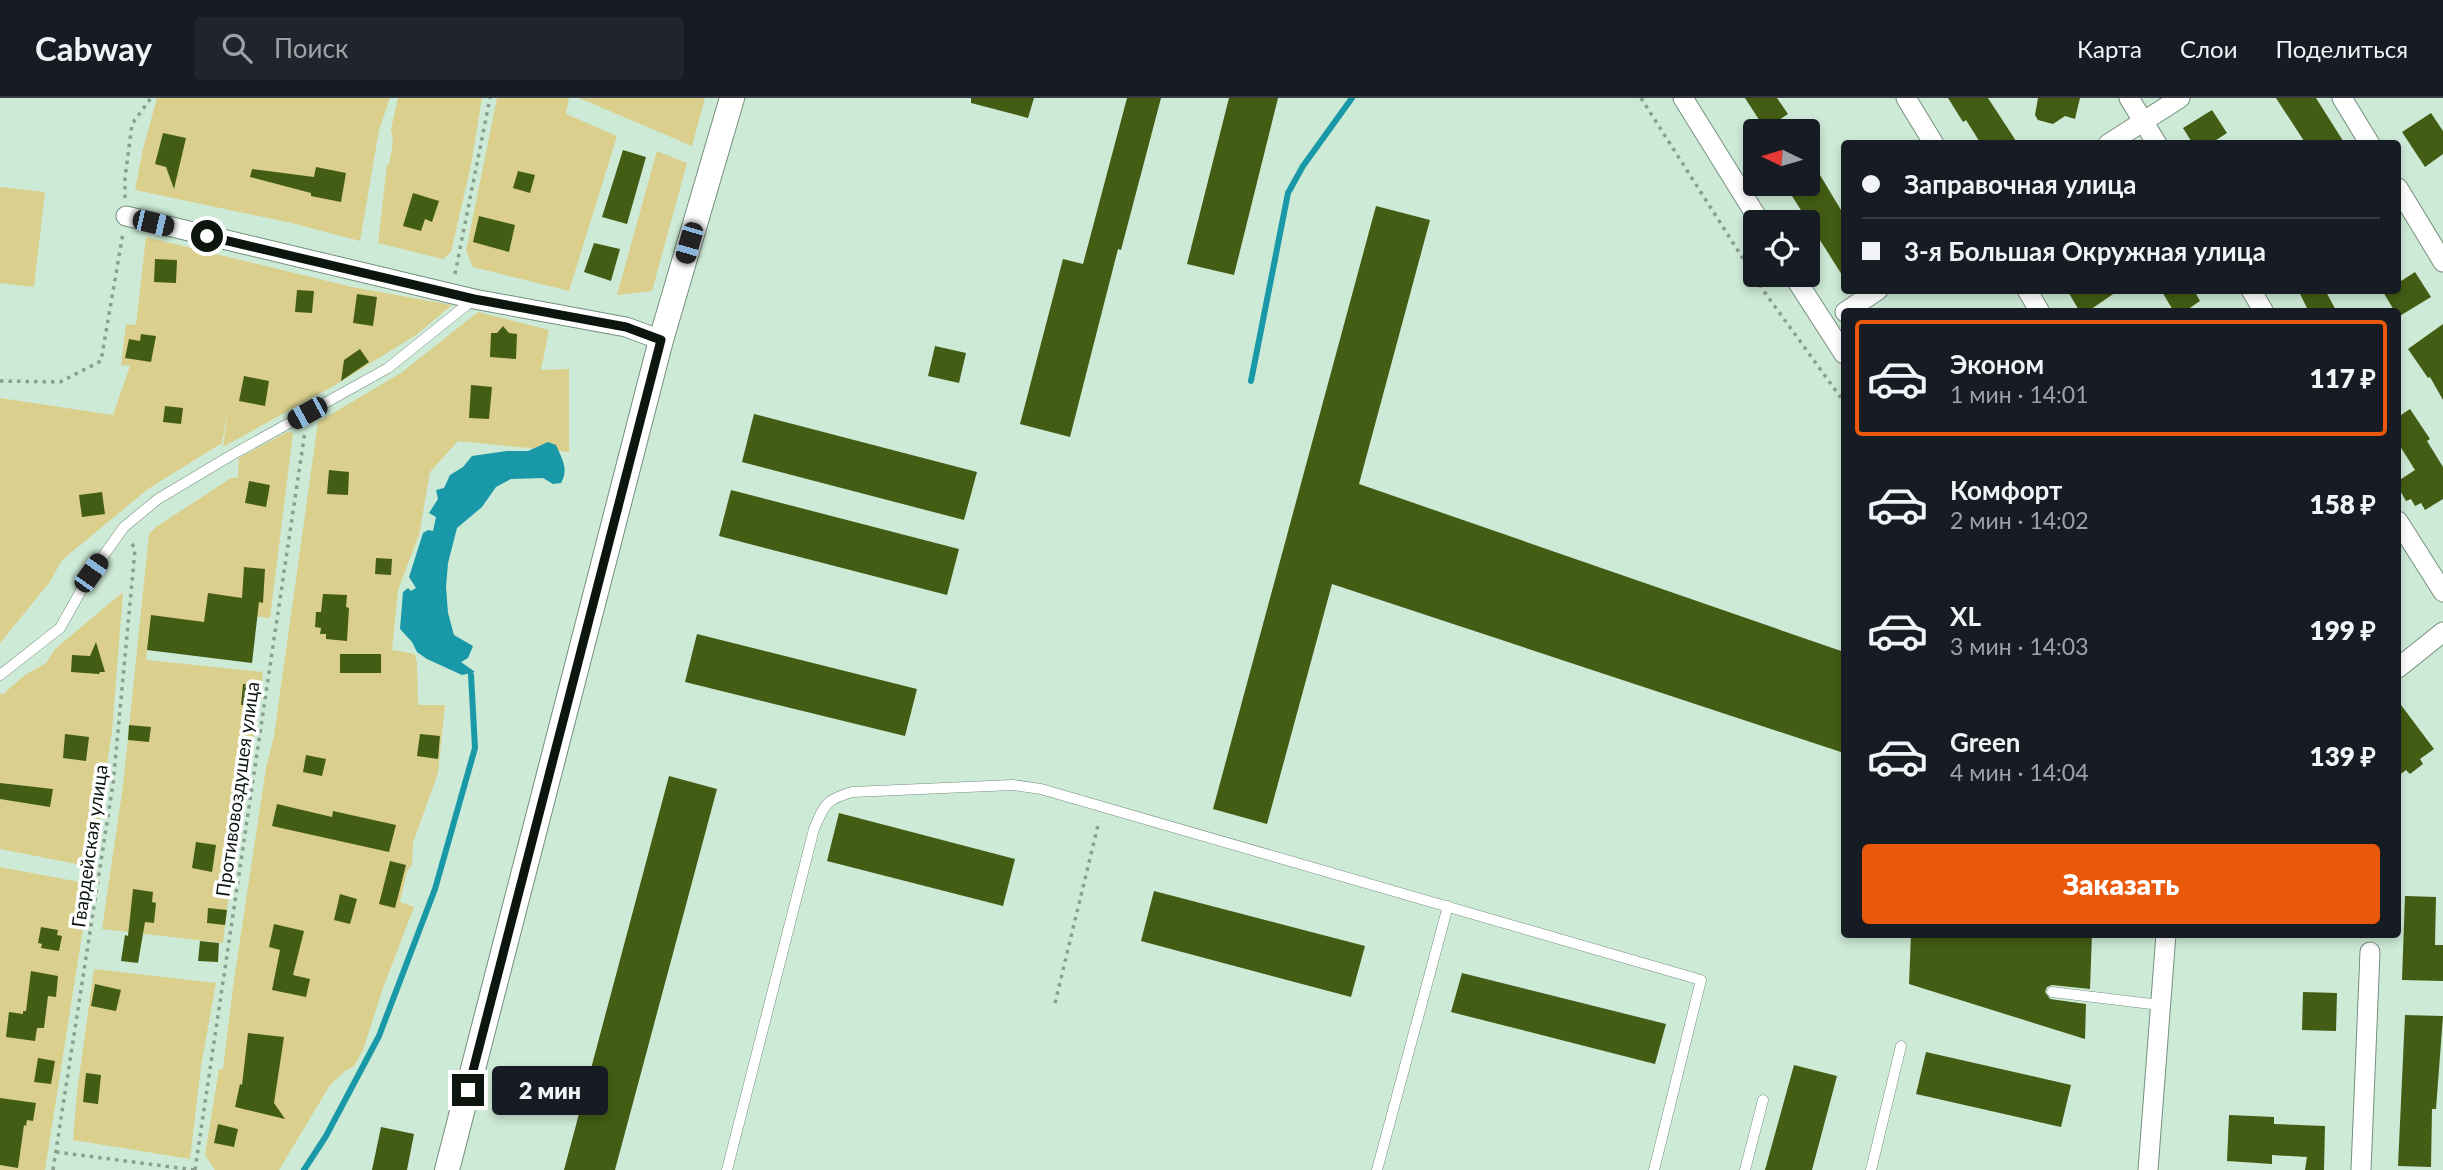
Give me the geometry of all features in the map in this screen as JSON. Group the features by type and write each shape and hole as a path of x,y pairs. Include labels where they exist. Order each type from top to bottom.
{"street":[{"path":"447,1170 661,340 732,98"},
{"path":"1683,98 1753,210"},
{"path":"1906,98 1932,140"},
{"path":"2129,98 2155,140"},
{"path":"2114,140 2180,98"},
{"path":"2342,98 2368,140"},
{"path":"2401,193 2443,262"},
{"path":"125,216 451,294 626,327 661,340"},
{"path":"1800,287 1841,350"},
{"path":"1851,308 1872,294"},
{"path":"1824,325 1841,314"},
{"path":"2401,525 2443,592"},
{"path":"2401,666 2443,632"},
{"path":"2148,1170 2166,938"},
{"path":"2361,1170 2370,952"}],"lane":[{"path":"0,675 60,628 91,573 124,527 158,499 388,368 474,299"},
{"path":"727,1170 814,829 824,805 852,792 1013,785 1041,789 1701,980 1654,1170"},
{"path":"1377,1170 1448,906"},
{"path":"2052,992 2160,1005"},
{"path":"1871,1170 1901,1046"},
{"path":"1745,1170 1763,1100"}],"path":[{"path":"0,381 60,382 101,361 125,216 125,178 132,124 151,98"},
{"path":"451,294 490,98"},
{"path":"1641,98 1763,290 1841,398"},
{"name":"Противовоздушея улица","path":"195,1170 307,413"},
{"name":"Гвардейская улица","path":"53,1170 113,784 135,550 124,527"},
{"path":"1055,1003 1103,807"},
{"path":"56,1152 195,1170"}],"shaded area":[{"path":"157,98 390,98 379,130 360,241 292,223 135,190"},
{"path":"398,98 482,98 471,165 451,252 443,259 378,243 387,165 393,142 391,129"},
{"path":"497,98 569,98 566,114 617,136 569,291 473,267 466,251"},
{"path":"579,98 705,98 692,146"},
{"path":"657,151 687,163 652,291 617,295"},
{"path":"0,187 45,192 34,287 0,283"},
{"path":"146,237 352,287 452,305 416,335 337,384 223,447 228,408 222,443 148,489 62,560 49,583 0,643 0,398 113,415 130,366 121,365 126,324 136,325"},
{"path":"478,312 549,330 541,370 569,369 569,452 458,441 430,472 419,535 398,590 392,650 415,654 418,705 445,705 438,773 413,843 412,865 407,871 400,902 414,907 363,1050 354,1066 330,1085 279,1170 215,1170 205,1155 219,1069 223,1069 318,422 401,373"},
{"path":"287,432 293,433 270,618 239,615 147,650 146,660 263,672 223,943 102,929 123,786 149,534 231,478 238,478 239,458"},
{"path":"123,592 112,731 92,867 0,849 0,693 2,695 25,675 46,663 55,649"},
{"path":"0,867 90,884 45,1170 0,1170"},
{"path":"94,969 216,983 201,1066 190,1159 73,1140"}],"water":[{"path":"548,442 556,445 562,459 565,469 561,483 553,484 543,478 511,479 496,487 482,507 457,528 448,563 448,613 454,635 473,646 468,658 461,662 475,672 462,675 427,659 417,652 400,629 403,592 408,588 411,591 416,588 409,577 423,533 433,531 436,517 429,513 438,499 436,490 444,488 450,475 463,467 472,456 528,451"}],"building":[{"path":"971,98 1034,98 1028,118 971,103"},
{"path":"1127,98 1161,98 1121,250 1118,249 1070,437 1020,424 1063,259 1083,264"},
{"path":"1229,98 1278,98 1234,275 1187,264"},
{"path":"1745,98 1777,98 1788,114 1780,119 1759,119"},
{"path":"1948,98 1988,98 2015,140 1978,140 1966,120 1963,122"},
{"path":"2038,98 2080,98 2075,119 2065,116 2053,124 2038,120 2035,115"},
{"path":"2276,98 2316,98 2342,140 2303,140"},
{"path":"2212,110 2227,133 2216,140 2190,140 2183,128"},
{"path":"2431,113 2443,131 2443,154 2425,167 2402,132"},
{"path":"163,133 186,138 174,189 166,167 155,164"},
{"path":"623,150 646,157 627,224 602,217"},
{"path":"316,167 346,173 341,202 311,196 311,193 250,177 252,169 314,177"},
{"path":"518,171 535,175 530,193 513,188"},
{"path":"1820,175 1841,210 1841,273 1820,240 1820,210 1801,210 1792,196 1820,196"},
{"path":"413,193 439,201 432,222 425,219 421,231 403,226"},
{"path":"1376,206 1430,220 1359,484 1841,651 1841,752 1332,584 1267,824 1213,809"},
{"path":"479,216 515,225 509,252 473,242"},
{"path":"594,243 620,249 611,281 584,272"},
{"path":"155,259 177,260 176,283 154,282"},
{"path":"2415,272 2431,297 2401,315 2401,308 2393,308 2384,294 2401,294 2401,281"},
{"path":"297,290 314,291 312,313 295,312"},
{"path":"357,294 377,297 373,326 353,323"},
{"path":"2069,294 2113,294 2093,308 2078,308"},
{"path":"2163,294 2196,294 2200,301 2190,308 2172,308"},
{"path":"2300,294 2327,294 2335,308 2307,308"},
{"path":"2443,324 2443,400 2430,377 2428,378 2408,349"},
{"path":"503,326 509,333 517,334 516,359 490,357 491,333 497,333"},
{"path":"141,334 156,336 151,362 125,358 129,339 140,341"},
{"path":"935,346 966,353 959,383 928,376"},
{"path":"360,349 369,362 341,381 344,360"},
{"path":"244,376 269,381 265,406 239,401"},
{"path":"471,385 492,387 489,419 469,418"},
{"path":"165,406 183,408 181,424 163,422"},
{"path":"2410,409 2430,439 2427,441 2443,467 2443,499 2425,510 2421,503 2415,506 2411,499 2406,501 2401,492 2401,479 2415,470 2401,448 2401,415"},
{"path":"754,414 977,472 964,520 742,462"},
{"path":"329,470 349,472 348,495 327,494"},
{"path":"249,481 270,485 266,507 245,503"},
{"path":"731,490 959,549 947,595 719,536"},
{"path":"102,492 105,514 82,517 79,495"},
{"path":"376,558 392,559 391,575 375,574"},
{"path":"244,567 265,569 263,603 259,602 252,663 147,650 151,615 204,622 208,593 242,598"},
{"path":"323,594 347,595 347,641 326,639 326,634 320,634 321,628 315,627 316,612 321,612"},
{"path":"697,634 917,689 905,736 685,682"},
{"path":"96,642 105,672 71,672 72,655 90,656"},
{"path":"340,654 381,654 381,673 340,673"},
{"path":"243,684 258,685 256,706 241,705"},
{"path":"2401,705 2434,749 2420,759 2423,764 2410,774 2406,770 2401,774"},
{"path":"129,725 151,727 149,742 128,740"},
{"path":"65,734 89,737 86,761 63,758"},
{"path":"420,734 440,736 438,759 417,756"},
{"path":"306,755 326,759 322,776 303,772"},
{"path":"669,776 717,789 615,1170 564,1170"},
{"path":"0,783 53,789 50,807 0,799"},
{"path":"277,804 332,817 333,811 396,825 389,852 272,826"},
{"path":"839,813 1015,859 1003,906 827,861"},
{"path":"196,842 216,845 212,872 192,868"},
{"path":"390,861 406,865 395,908 379,904"},
{"path":"133,889 153,892 152,902 156,903 154,923 145,922 138,963 121,961 125,935 128,936"},
{"path":"1154,891 1365,946 1351,997 1141,941"},
{"path":"340,894 357,899 350,924 334,920"},
{"path":"2405,896 2436,897 2435,945 2443,945 2443,981 2402,980"},
{"path":"208,908 227,910 225,925 207,923"},
{"path":"274,924 304,931 293,975 310,979 306,997 272,990 280,950 269,947"},
{"path":"41,927 58,930 57,935 62,936 59,951 41,948 42,944 38,943"},
{"path":"1911,938 2092,938 2090,989 2052,985 2047,987 2045,992 2050,999 2086,1004 2085,1039 1909,984"},
{"path":"200,941 219,943 218,962 198,961"},
{"path":"31,971 58,976 56,997 48,996 44,1028 37,1028 35,1041 6,1037 9,1012 23,1014 23,1011 26,1011"},
{"path":"1462,973 1666,1024 1655,1064 1451,1012"},
{"path":"95,984 121,990 116,1011 91,1006"},
{"path":"2303,992 2337,993 2336,1031 2302,1030"},
{"path":"2405,1015 2443,1016 2436,1109 2432,1109 2431,1167 2398,1166"},
{"path":"248,1033 284,1037 274,1103 285,1119 235,1107 240,1084 242,1085"},
{"path":"1926,1052 2071,1085 2061,1127 1916,1094"},
{"path":"38,1058 55,1061 51,1084 34,1082"},
{"path":"1794,1065 1837,1076 1812,1170 1765,1170"},
{"path":"86,1073 101,1075 98,1104 83,1102"},
{"path":"0,1098 36,1103 33,1121 27,1120 26,1126 24,1125 18,1168 0,1165"},
{"path":"2229,1115 2274,1117 2274,1124 2325,1126 2324,1170 2305,1170 2307,1157 2272,1155 2272,1164 2227,1161"},
{"path":"218,1124 238,1129 234,1147 214,1143"},
{"path":"381,1127 414,1134 407,1170 372,1170"}],"waterway":[{"path":"1251,381 1288,193 1303,166 1352,98"},
{"path":"304,1170 326,1136 379,1036 435,889 475,748 471,675"}],"route":[{"path":"207,236 474,299 626,327 661,340 468,1090"}]}
